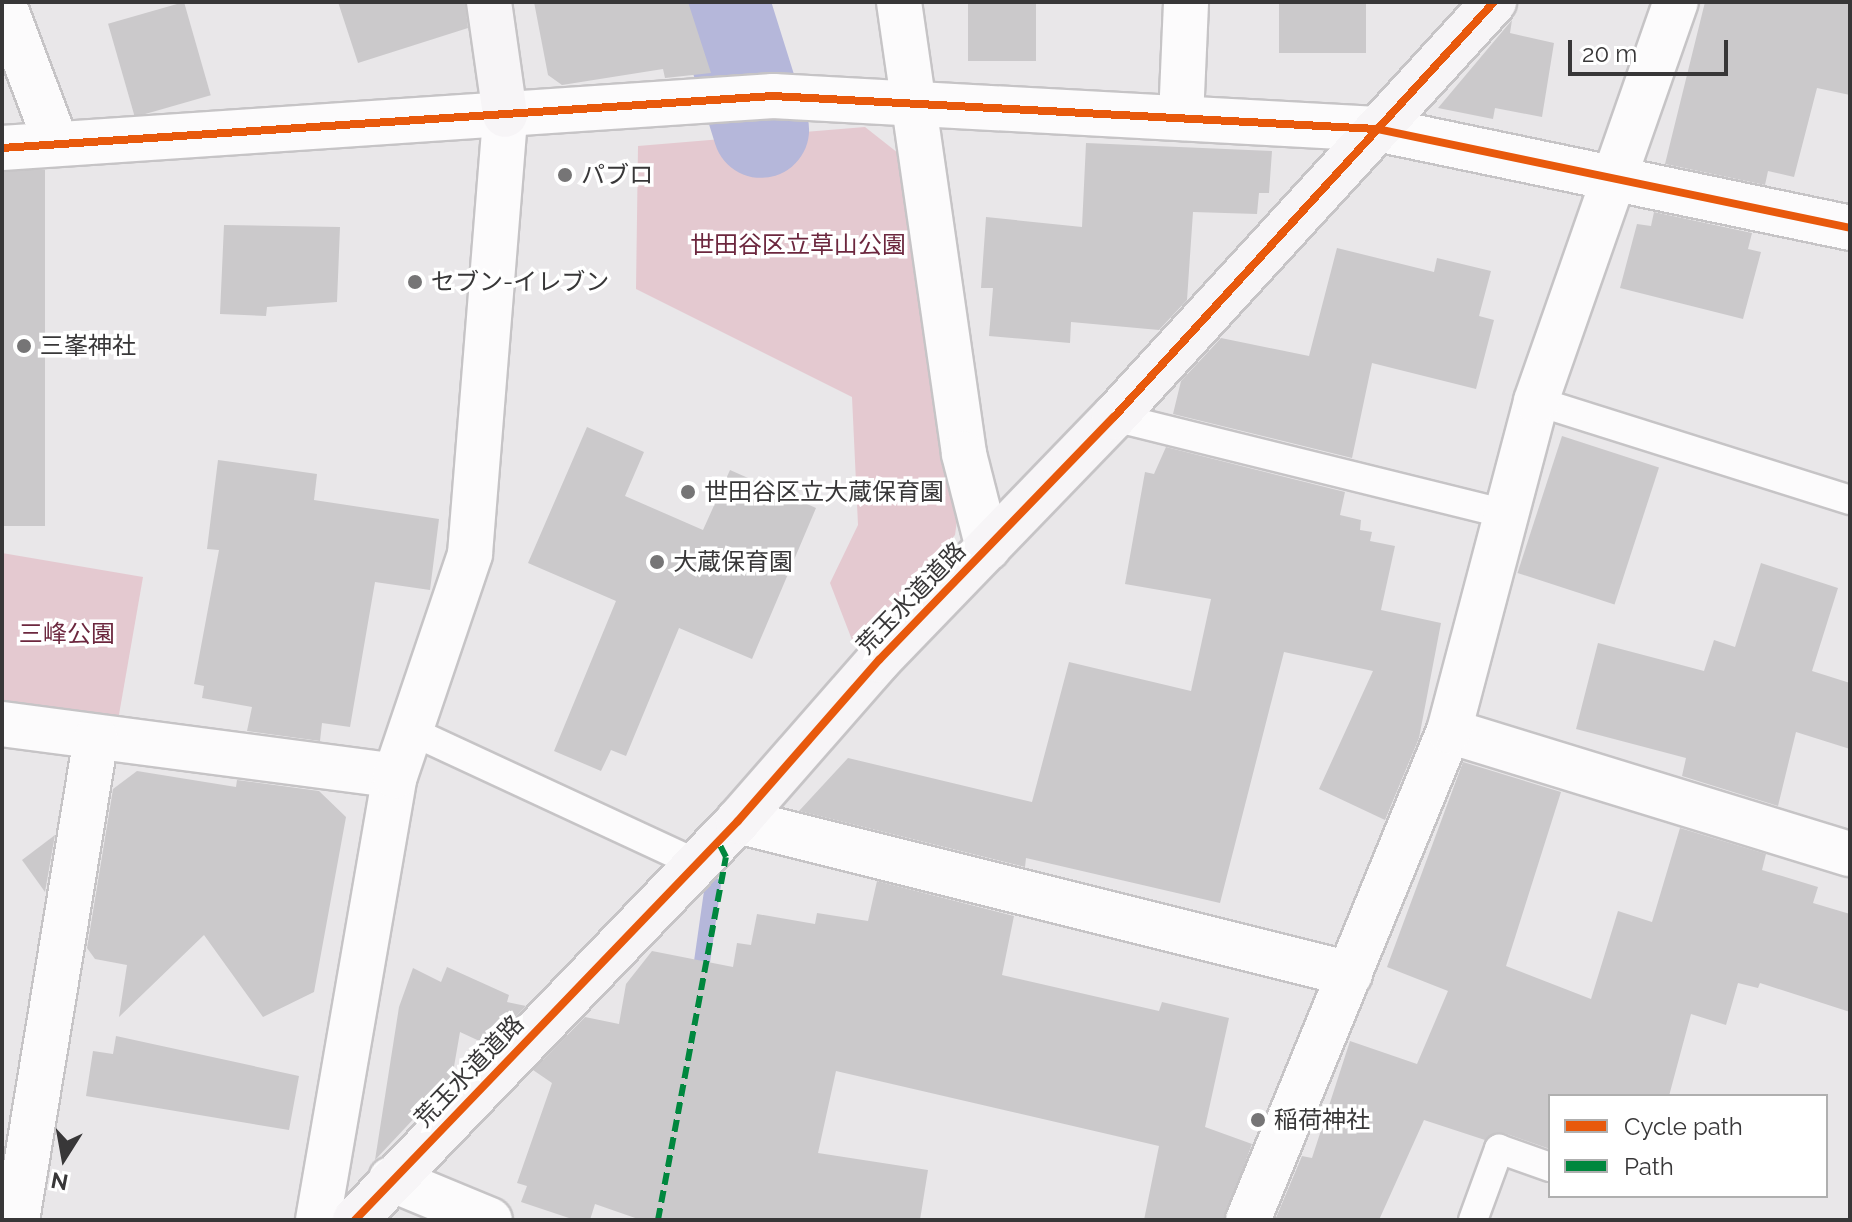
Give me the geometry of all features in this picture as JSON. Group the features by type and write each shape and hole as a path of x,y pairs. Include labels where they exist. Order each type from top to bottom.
{"main road":[{"path":"489,2 505,115"},
{"name":"荒玉水道道路","path":"355,1220 391,1179 698,864 1494,2"}],"street":[{"path":"3,2 56,143"},
{"path":"899,2 964,454 988,548"},
{"path":"1181,118 1186,2"},
{"path":"1248,1220 1449,731 1536,401 1676,2"},
{"path":"2,148 756,96 1377,129 1617,175 1850,228"},
{"path":"318,1220 395,776 470,554 505,115"},
{"path":"2,724 395,776"},
{"path":"1449,731 1850,854"},
{"path":"17,1220 96,738"},
{"path":"738,821 1350,974"},
{"path":"391,1179 490,1220"}],"lane":[{"path":"1536,401 1850,500"},
{"path":"1114,417 1506,514"},
{"path":"409,730 698,864"},
{"path":"1473,1220 1499,1149 1548,1166"}],"green space":[{"name":"世田谷区立草山公園","path":"865,127 898,153 958,513 955,535 854,645 830,583 858,525 852,397 636,289 638,146"},
{"name":"三峰公園","path":"2,553 143,577 117,726 2,708"}],"building":[{"path":"184,2 211,95 135,117 108,24"},
{"path":"338,2 465,2 468,28 358,63"},
{"path":"534,2 688,2 711,73 665,78 663,69 562,85 548,75"},
{"path":"968,2 1036,2 1036,61 968,61"},
{"path":"1279,2 1366,2 1366,53 1279,53"},
{"path":"1705,2 1850,2 1850,95 1817,88 1794,177 1768,171 1765,185 1665,164"},
{"path":"1512,20 1510,33 1554,43 1542,117 1495,108 1493,119 1438,108"},
{"path":"1086,143 1272,151 1269,193 1259,193 1257,214 1193,212 1187,300 1159,330 1071,322 1070,343 989,336 993,288 981,288 986,217 1082,227"},
{"name":"三峯神社","path":"2,170 45,170 45,526 2,526"},
{"path":"1654,212 1752,233 1748,249 1761,252 1743,319 1620,288 1637,224 1651,226"},
{"path":"224,225 340,227 337,302 267,307 266,316 220,314"},
{"path":"1337,248 1434,272 1437,258 1491,271 1479,316 1494,320 1476,389 1372,363 1352,458 1173,414 1181,381 1221,338 1309,356"},
{"path":"587,427 644,452 625,496 703,530 730,470 816,508 752,659 679,628 626,756 611,750 601,771 554,751 616,601 528,563"},
{"path":"1562,436 1659,468 1615,604 1518,573"},
{"path":"1166,447 1345,492 1340,515 1361,520 1360,530 1372,532 1370,541 1395,546 1381,610 1441,623 1419,738 1385,820 1319,789 1373,671 1284,652 1220,903 1026,858 1025,867 799,811 848,758 1032,802 1069,662 1191,691 1211,599 1125,584 1145,472 1154,474"},
{"path":"218,460 317,474 314,500 439,519 430,590 375,582 350,727 322,723 320,741 247,731 252,707 202,698 204,686 194,684 219,550 207,549"},
{"path":"1761,563 1838,588 1812,671 1850,683 1850,749 1796,732 1778,806 1682,776 1686,758 1576,729 1598,643 1704,671 1714,640 1735,647"},
{"path":"1463,762 1561,792 1506,966 1591,999 1618,911 1652,922 1680,828 1766,854 1762,870 1818,887 1813,903 1850,914 1850,1012 1760,983 1758,988 1738,983 1726,1025 1691,1014 1670,1094 1548,1094 1548,1148 1504,1133 1485,1140 1424,1120 1379,1220 1275,1220 1302,1156 1312,1158 1350,1041 1417,1064 1448,991 1387,967"},
{"path":"137,771 236,787 237,780 319,791 346,817 314,992 263,1017 204,935 119,1017 127,965 95,959 87,948 113,789"},
{"path":"55,835 45,892 22,860"},
{"path":"877,881 1014,916 1002,975 1159,1011 1162,1002 1229,1018 1205,1127 1252,1144 1224,1220 1144,1220 1159,1146 836,1071 818,1153 928,1170 920,1220 641,1220 595,1204 590,1220 575,1220 521,1202 527,1186 517,1183 552,1083 533,1070 585,1017 619,1024 626,984 652,951 733,967 737,943 751,945 757,914 815,924 817,913 868,921"},
{"path":"447,967 509,995 507,1002 526,1006 488,1045 460,1032 452,1078 375,1160 399,1007 413,968 441,982"},
{"path":"116,1036 299,1076 289,1130 86,1096 93,1051 113,1054"}],"waterway":[{"path":"721,2 761,130"},
{"path":"699,983 713,885"}],"marked path":[{"path":"658,1220 726,857 718,841"}],"cycle path":[{"path":"355,1220 738,821 879,660 1114,417 1494,2"},
{"path":"2,148 773,96 1377,129 1850,228"}],"place":[{"name":"パブロ","path":"565,175"},
{"name":"セブン-イレブン","path":"415,282"},
{"name":"三峯神社","path":"24,346"},
{"name":"世田谷区立大蔵保育園","path":"688,492"},
{"name":"大蔵保育園","path":"657,562"},
{"name":"稲荷神社","path":"1258,1120"}]}
